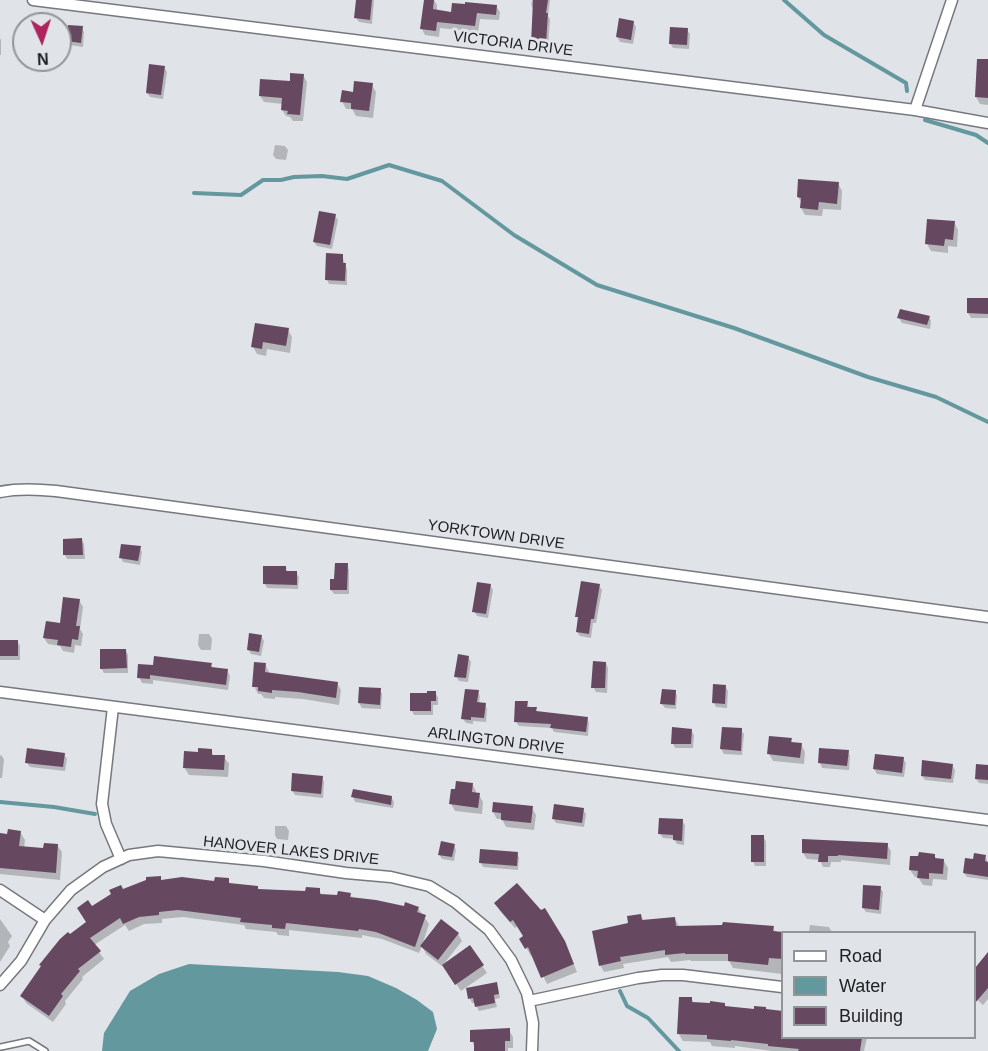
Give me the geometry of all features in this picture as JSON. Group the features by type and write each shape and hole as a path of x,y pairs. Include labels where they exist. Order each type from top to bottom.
{"street":[{"name":"VICTORIA DRIVE","path":"33,0 915,110 988,123"},
{"path":"915,110 952,0"},
{"name":"YORKTOWN DRIVE","path":"0,492 24,489 56,491 988,616"},
{"name":"ARLINGTON DRIVE","path":"0,692 988,819"},
{"path":"113,707 102,804 106,824 121,859"},
{"name":"HANOVER LAKES DRIVE","path":"0,985 21,962 45,920 71,890 103,867 129,855 158,852 264,861 391,877 429,886 455,902 489,930 511,960 529,1001 533,1023 532,1051"},
{"path":"0,890 45,920"},
{"path":"529,1001 662,975 683,975 781,987"}],"lane":[{"path":"0,1047 29,1041 45,1051"}],"water":[{"path":"189,964 338,972 368,976 396,988 433,1012 437,1029 428,1051 102,1051 104,1033 130,991 159,974"}],"building":[{"path":"356,0 372,0 370,20 354,18"},
{"path":"424,0 434,0 433,9 451,12 452,3 497,5 496,15 477,13 475,26 437,22 436,31 420,29"},
{"path":"533,0 548,0 546,44 531,44"},
{"path":"619,18 634,21 631,40 616,37"},
{"path":"72,25 83,26 81,43 72,42"},
{"path":"670,27 688,28 687,45 669,44"},
{"path":"977,59 988,59 988,98 975,97"},
{"path":"149,64 165,66 161,95 146,93"},
{"path":"290,73 304,74 300,115 287,114 288,111 281,110 282,98 259,96 260,79 290,81"},
{"path":"354,81 373,83 369,111 351,109 351,103 340,102 342,90 353,92"},
{"path":"798,179 839,182 837,204 819,202 818,210 800,208 801,198 797,197"},
{"path":"319,211 336,214 330,245 313,242"},
{"path":"927,219 955,221 953,240 945,239 944,246 925,244"},
{"path":"326,253 343,254 343,263 346,263 345,281 325,280"},
{"path":"967,298 988,298 988,314 967,313"},
{"path":"900,309 930,316 927,325 897,318"},
{"path":"255,323 289,328 286,346 263,342 262,349 251,347"},
{"path":"82,538 83,555 63,555 63,539"},
{"path":"121,544 141,546 138,561 119,558"},
{"path":"335,563 348,563 347,590 330,590 330,579 334,579"},
{"path":"263,566 286,566 286,571 297,571 297,585 263,584"},
{"path":"581,581 600,584 589,634 576,632 578,617 575,617"},
{"path":"477,582 491,584 486,614 472,612"},
{"path":"63,597 80,599 76,626 80,626 78,640 72,639 71,647 57,645 58,640 43,638 46,621 60,623"},
{"path":"249,633 262,635 259,652 247,650"},
{"path":"0,640 18,640 18,656 0,656"},
{"path":"100,649 126,649 127,668 100,669"},
{"path":"458,654 469,656 466,678 454,677"},
{"path":"154,656 212,663 211,667 228,669 226,685 150,675 150,679 137,678 138,664 153,665"},
{"path":"593,661 606,662 605,688 591,688"},
{"path":"254,662 266,663 265,672 338,682 336,698 298,692 258,691 258,687 252,687"},
{"path":"713,684 726,685 725,704 712,703"},
{"path":"359,687 381,688 380,705 358,703"},
{"path":"465,689 479,690 477,702 486,703 484,718 461,719"},
{"path":"662,689 676,690 675,705 660,704"},
{"path":"427,691 436,691 436,701 431,701 431,711 410,711 410,693 427,693"},
{"path":"515,701 528,701 527,707 537,707 536,711 588,717 586,732 550,728 551,724 514,722"},
{"path":"672,727 692,729 691,744 671,744"},
{"path":"722,727 742,728 741,751 720,749"},
{"path":"769,736 792,738 791,742 802,743 800,758 767,754"},
{"path":"27,748 65,753 63,767 25,763"},
{"path":"198,748 212,749 212,755 225,755 224,770 183,768 184,751 198,752"},
{"path":"819,748 849,750 847,766 818,763"},
{"path":"875,754 904,757 902,773 873,769"},
{"path":"922,760 953,764 951,779 921,776"},
{"path":"976,764 988,765 988,780 975,779"},
{"path":"292,773 323,776 321,794 291,791"},
{"path":"456,781 473,783 472,792 480,793 478,808 449,804 451,789 455,789"},
{"path":"353,789 392,796 391,805 351,797"},
{"path":"493,802 533,806 531,823 501,820 501,813 492,812"},
{"path":"554,804 584,808 582,823 552,819"},
{"path":"659,818 683,819 682,841 673,840 673,835 658,834"},
{"path":"8,829 21,831 19,846 43,848 44,843 58,844 56,873 0,868 0,833 7,834"},
{"path":"751,835 764,835 764,862 751,862"},
{"path":"802,839 888,843 887,859 838,855 828,856 828,862 818,862 819,854 802,853"},
{"path":"441,841 455,844 452,857 438,855"},
{"path":"480,849 518,852 517,866 479,863"},
{"path":"919,852 935,854 935,858 944,859 943,874 929,873 929,879 917,878 918,871 909,870 910,856 918,856"},
{"path":"974,853 986,855 988,877 963,873 965,858 973,859"},
{"path":"161,876 161,880 182,877 214,881 215,877 229,878 229,883 258,886 258,889 305,891 306,887 320,888 320,894 337,895 338,891 351,893 350,897 404,906 405,902 419,907 417,912 426,915 415,947 376,932 359,929 358,931 286,923 285,929 272,928 272,925 240,922 241,918 178,910 139,917 123,924 120,918 90,938 101,951 78,969 80,971 61,994 63,996 49,1016 20,996 41,966 39,965 60,939 86,922 77,908 88,900 92,906 111,894 109,890 121,885 123,889 146,880 146,877"},
{"path":"517,883 541,910 545,908 565,941 574,964 541,978 528,947 525,949 519,939 523,936 513,920 510,922 494,903"},
{"path":"863,885 881,886 879,910 862,908"},
{"path":"641,914 642,920 675,917 676,926 722,925 723,922 774,926 773,931 781,932 781,959 769,958 768,965 728,961 728,954 665,955 665,950 620,957 621,961 599,966 592,931 628,923 627,916"},
{"path":"441,919 459,933 438,960 420,946"},
{"path":"470,945 484,965 455,985 442,965"},
{"path":"988,952 988,988 976,1002 976,967"},
{"path":"497,982 499,994 494,995 495,1003 475,1007 473,998 468,999 466,988"},
{"path":"679,997 692,997 692,1002 710,1003 710,1001 725,1003 725,1006 754,1009 754,1006 766,1007 766,1009 781,1011 781,1039 862,1039 860,1051 798,1051 799,1049 768,1046 768,1044 707,1039 707,1035 677,1034"},
{"path":"510,1028 510,1041 505,1041 505,1051 474,1051 474,1042 470,1042 470,1030"}],"waterway":[{"path":"784,0 824,35 906,83 907,91"},
{"path":"925,120 976,135 988,143"},
{"path":"194,193 241,195 263,180 322,176 347,179 389,165 442,181 514,235 597,285 734,328 868,377 936,397 988,422"},
{"path":"0,802 54,807 95,814"},
{"path":"620,991 627,1006 648,1018 679,1051"}]}
